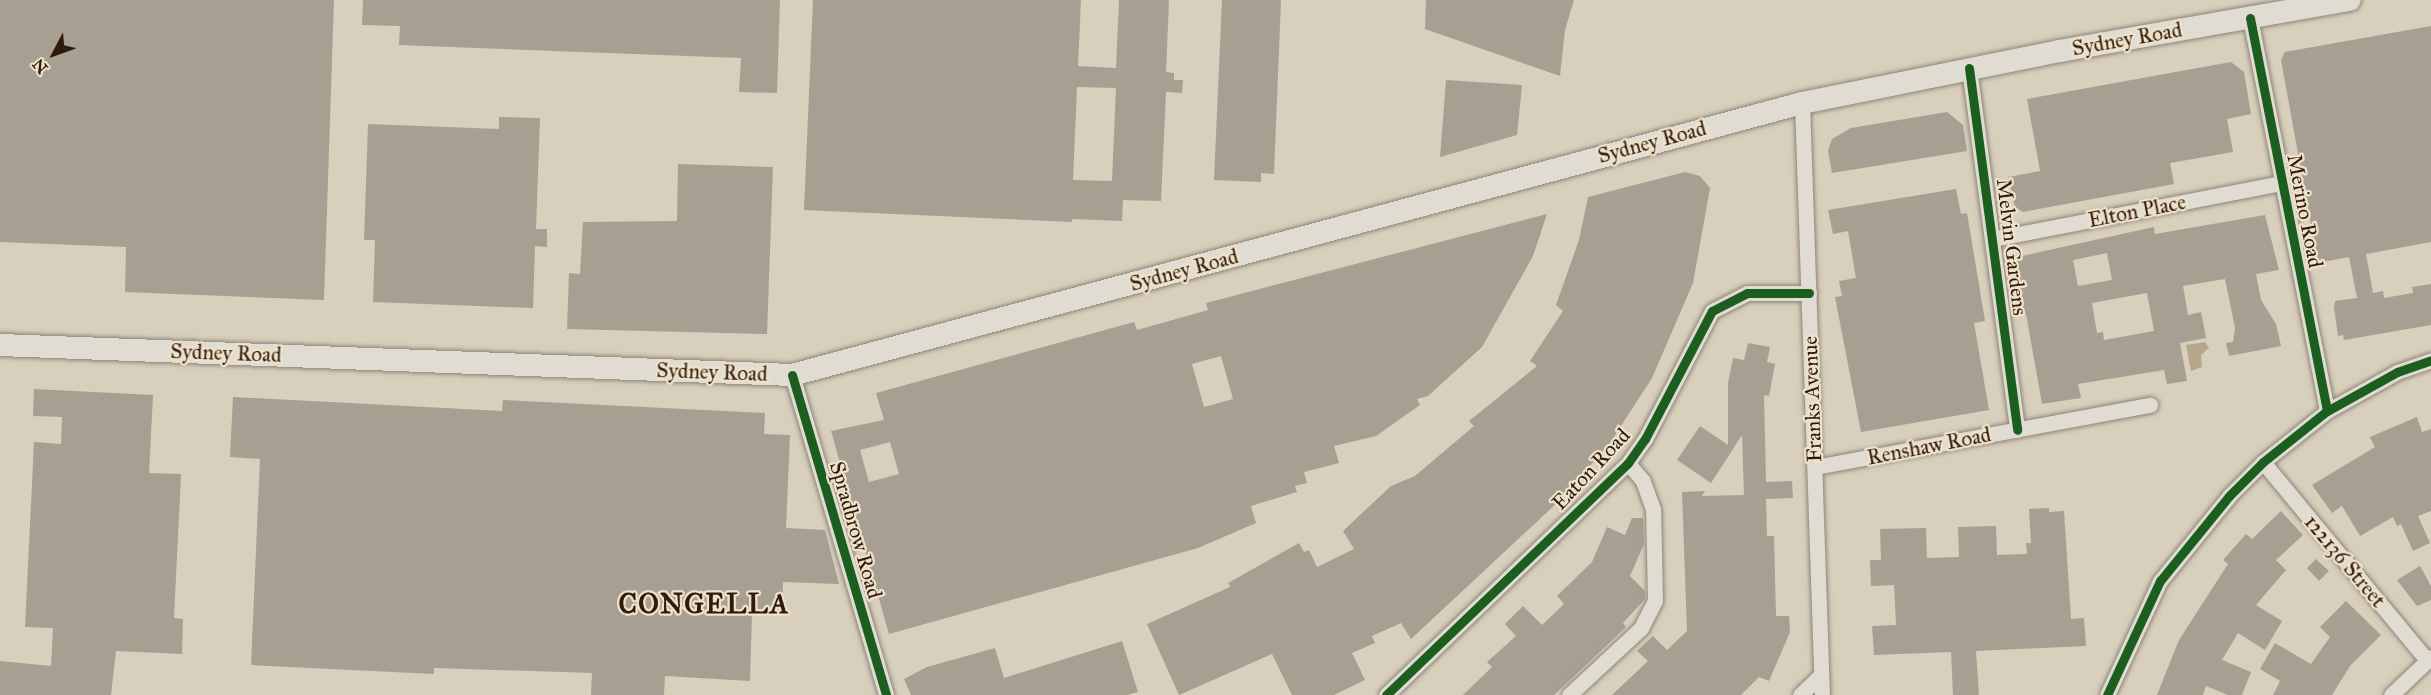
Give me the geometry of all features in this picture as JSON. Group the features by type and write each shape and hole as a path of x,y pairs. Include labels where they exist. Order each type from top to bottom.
{"main road":[{"name":"Sydney Road","path":"0,345 792,375 1802,103 1970,68 2350,0"}],"street":[{"name":"Merino Road","path":"2250,18 2280,183 2327,411"},
{"name":"Melvin Gardens","path":"1970,68 2017,430"},
{"name":"Franks Avenue","path":"1802,103 1822,695"},
{"name":"Elton Place","path":"1993,238 2280,183"},
{"name":"Eaton Road","path":"1386,695 1628,463 1645,440 1712,311 1747,293 1809,293"},
{"path":"2107,695 2160,581 2194,535 2262,462 2327,411 2397,372 2431,360"},
{"name":"Spradbrow Road","path":"792,375 886,695"},
{"name":"Renshaw Road","path":"1815,467 2150,405"},
{"name":"122136 Street","path":"2262,462 2429,659"},
{"path":"1570,694 1641,628 1655,601 1653,509 1643,481 1628,463"},
{"path":"2391,695 2429,659"},
{"path":"1800,695 1820,676"}],"shaded area":[{"path":"2205,342 2209,348 2201,355 2202,367 2191,371 2186,345"}],"building":[{"path":"0,0 334,0 324,300 125,292 126,247 0,242"},
{"path":"363,0 780,0 777,93 739,92 741,58 399,45 400,26 362,25"},
{"path":"813,0 1081,0 1078,66 1116,68 1119,0 1169,0 1166,72 1174,73 1174,80 1183,80 1182,93 1166,92 1161,201 1123,200 1122,221 1072,219 1072,222 804,210","holes":["1077,87 1116,88 1112,181 1073,180"]},
{"path":"1222,0 1281,0 1274,174 1261,173 1261,182 1214,180"},
{"path":"1426,0 1574,0 1565,30 1560,76 1425,29"},
{"path":"2431,26 2431,242 2366,254 2373,293 2383,291 2384,298 2413,293 2412,287 2431,284 2431,325 2344,340 2343,335 2338,336 2334,308 2335,301 2357,298 2349,257 2318,263 2281,60 2285,52"},
{"path":"2231,62 2244,72 2251,114 2227,119 2233,152 2170,163 2174,184 2023,212 2015,207 2008,177 2040,171 2027,99"},
{"path":"1446,80 1522,85 1517,135 1440,157"},
{"path":"1947,112 1963,125 1967,151 1832,173 1828,151 1832,139 1851,128"},
{"path":"499,117 540,118 536,229 547,229 547,247 535,246 533,308 373,302 375,240 364,240 368,124 499,129"},
{"path":"678,164 773,167 767,334 567,329 569,273 580,274 583,222 677,221"},
{"path":"1685,172 1700,176 1710,188 1693,283 1652,378 1610,443 1558,502 1411,639 1401,623 1372,636 1375,643 1352,653 1365,680 1334,695 1292,695 1272,654 1179,695 1147,624 1230,587 1228,583 1299,543 1304,552 1309,550 1317,567 1354,549 1343,531 1391,486 1415,476 1474,426 1469,421 1537,366 1530,361 1563,311 1556,305 1579,240 1588,197"},
{"path":"1956,189 1961,214 1967,213 1985,321 1974,323 1989,410 1861,432 1835,297 1842,296 1839,281 1856,278 1848,231 1833,234 1828,210"},
{"path":"1547,214 1533,256 1482,347 1428,396 1417,399 1420,405 1376,436 1334,446 1339,463 1304,472 1307,483 1295,486 1297,492 1251,506 1256,523 1198,548 889,634 831,431 884,420 876,393 1134,322 1137,330 1208,310 1206,303","holes":["1221,356 1233,399 1204,407 1192,364","890,442 899,474 869,482 860,450"]},
{"path":"2265,215 2279,270 2256,274 2261,300 2276,324 2281,346 2229,356 2226,343 2233,342 2235,328 2225,279 2183,286 2188,315 2201,312 2206,338 2180,343 2187,381 2167,384 2164,370 2078,384 2081,398 2042,404 2026,314 2019,315 2013,258 2154,227 2155,234","holes":["2107,253 2112,280 2078,286 2073,260","2147,293 2154,331 2104,340 2103,332 2097,333 2092,303"]},
{"path":"1748,343 1770,347 1767,362 1775,364 1769,396 1764,395 1766,482 1792,481 1793,498 1766,499 1767,536 1774,536 1776,616 1789,616 1790,632 1769,681 1759,677 1741,695 1612,695 1648,661 1637,651 1653,636 1667,650 1687,631 1682,492 1705,491 1702,496 1744,495 1742,435 1711,483 1677,460 1700,426 1728,445 1728,383 1733,358 1744,360"},
{"path":"34,389 153,395 149,473 181,474 174,618 183,619 182,654 116,651 111,695 0,695 0,661 51,666 53,628 25,627 34,442 61,444 62,417 33,416"},
{"path":"233,397 502,411 503,400 765,413 764,434 790,435 786,528 825,530 839,584 783,582 782,615 752,613 750,681 665,676 664,695 591,695 592,673 434,668 434,674 251,665 260,459 230,457"},
{"path":"2417,417 2422,432 2431,429 2431,511 2418,516 2430,543 2413,551 2401,524 2397,526 2393,517 2360,536 2342,506 2332,513 2312,485 2375,447 2370,437"},
{"path":"2049,508 2049,512 2064,511 2071,619 2084,618 2086,646 1976,651 1979,695 1953,695 1951,652 1874,655 1872,626 1896,625 1894,585 1871,586 1870,560 1881,560 1880,529 1926,528 1927,558 1959,557 1958,527 1996,526 1997,555 2027,554 2026,543 2031,543 2029,509"},
{"path":"2281,511 2303,535 2276,560 2286,570 2256,605 2282,621 2265,650 2238,633 2222,660 2251,672 2242,695 2228,695 2206,686 2203,695 2157,695 2179,640 2228,564 2223,560 2246,534 2252,539"},
{"path":"1632,518 1643,518 1644,544 1630,576 1645,591 1645,599 1623,623 1626,627 1554,695 1463,695 1492,667 1487,662 1516,636 1505,624 1523,606 1542,625 1564,604 1557,596 1592,562 1607,527 1625,535"},
{"path":"2316,559 2329,571 2319,581 2307,568"},
{"path":"2420,566 2431,586 2431,600 2417,606 2397,580"},
{"path":"2346,601 2381,635 2350,666 2332,695 2273,695 2280,681 2260,669 2275,643 2311,664 2330,637 2320,627"},
{"path":"1122,641 1138,692 1127,695 911,695 904,679 927,667 995,648 1004,678"}],"cycle path":[{"path":"2250,18 2327,411"},
{"path":"1969,68 2017,430"},
{"path":"1386,695 1628,463 1645,439 1712,311 1747,293 1809,293"},
{"path":"2107,695 2160,581 2229,496 2263,462 2327,411 2397,372 2431,360"},
{"path":"792,375 886,695"}],"district":[{"name":"CONGELLA","path":"704,604"}]}
